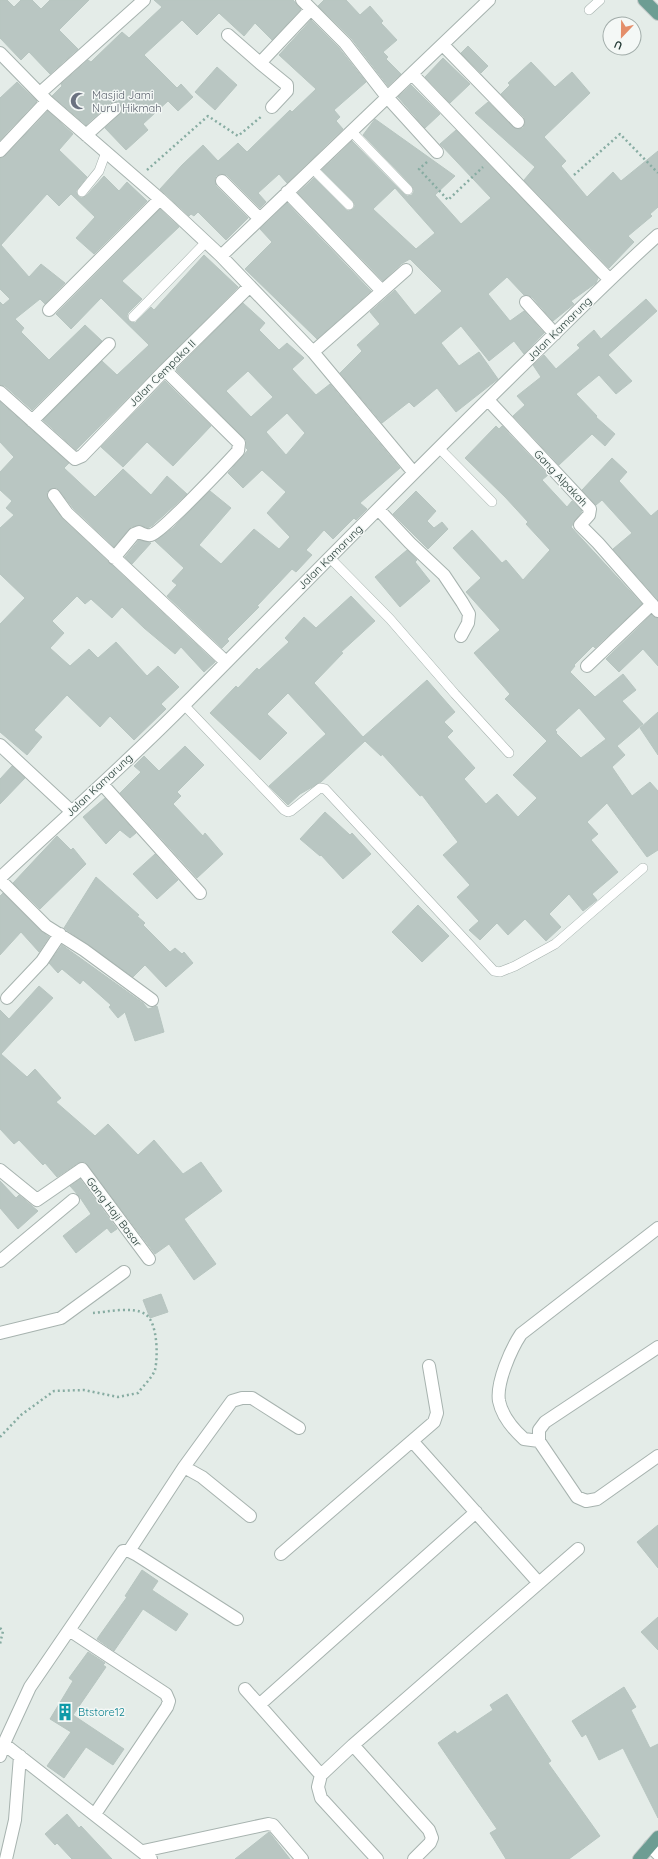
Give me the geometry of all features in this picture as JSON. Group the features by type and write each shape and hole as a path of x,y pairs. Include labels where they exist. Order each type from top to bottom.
{"main road":[{"path":"644,0 658,14"},
{"path":"639,1859 655,1846"}],"street":[{"path":"0,150 43,97 144,0"},
{"path":"302,0 345,43 387,97 437,152"},
{"path":"221,256 259,218 489,0"},
{"path":"260,63 311,9"},
{"path":"228,35 287,85 287,91 272,107"},
{"path":"443,45 518,122"},
{"path":"0,53 43,97 160,198 221,256 313,352 414,473"},
{"path":"412,74 494,158 608,279"},
{"path":"86,135 115,109"},
{"path":"222,182 259,218"},
{"path":"287,192 382,291"},
{"path":"49,310 160,198"},
{"name":"Jalan Kamarung","path":"0,879 184,705 329,557 555,334 608,279 658,235"},
{"path":"313,352 406,270"},
{"name":"Jalan Cempaka II","path":"32,421 74,459 82,456 165,370 250,286"},
{"path":"526,302 555,334"},
{"path":"0,392 32,421 109,344"},
{"path":"114,558 134,534 139,532 146,535 152,535 168,522 238,451 238,444 165,370"},
{"name":"Gang Alpakah","path":"488,400 590,509 589,515 580,525 655,607"},
{"path":"54,495 67,513 226,662"},
{"path":"378,510 444,575 462,602 469,614 468,623 461,636"},
{"path":"587,666 655,607"},
{"path":"0,745 71,811"},
{"path":"102,784 200,893"},
{"path":"0,879 46,926 84,950 152,1000"},
{"path":"7,998 42,962 60,934"},
{"name":"Gang Haji Basar","path":"0,1170 37,1200 82,1169 149,1259"},
{"path":"0,1261 73,1200"},
{"path":"539,1441 524,1439 515,1431 503,1413 499,1399 501,1379 511,1349 521,1334 658,1228"},
{"path":"0,1333 61,1318 124,1272"},
{"path":"658,1347 545,1422 539,1430 539,1441 577,1497 586,1501 597,1499 658,1456"},
{"path":"281,1554 413,1442 436,1419 437,1412 429,1366"},
{"path":"129,1551 184,1467 232,1402 242,1398 252,1398 299,1428"},
{"path":"413,1442 538,1582"},
{"path":"184,1467 202,1477 250,1516"},
{"path":"259,1705 476,1512"},
{"path":"377,1859 321,1798 318,1787 321,1775 538,1582 578,1549"},
{"path":"0,1756 30,1687 123,1551 129,1551 237,1619"},
{"path":"69,1630 166,1694 169,1701 168,1707 95,1814"},
{"path":"245,1689 321,1775"},
{"path":"4,1744 147,1855 166,1846 268,1824 273,1825 302,1859"},
{"path":"353,1745 429,1830 432,1838 430,1843 414,1859"},
{"path":"6,1859 15,1820 20,1756"},
{"path":"163,1859 163,1853 166,1846"}],"lane":[{"path":"589,10 600,0"},
{"path":"351,131 408,190"},
{"path":"82,192 99,171 106,152"},
{"path":"312,168 348,205"},
{"path":"132,317 206,242"},
{"path":"440,448 492,502"},
{"path":"329,557 390,619 454,694 509,753"},
{"path":"184,705 284,810 288,812 291,811 320,788 325,789 494,971 500,972 515,966 555,944 644,868"}],"path":[{"path":"137,178 208,116 238,136 272,107"},
{"path":"574,175 620,134 658,173"},
{"path":"437,152 419,169 448,200 494,158"},
{"path":"0,1437 21,1415 54,1391 84,1390 118,1397 138,1393 142,1388 154,1371 157,1345 152,1322 146,1314 123,1310 92,1314"},
{"path":"0,1628 2,1630 0,1644"}],"building":[{"path":"0,0 7,0 14,7 21,0 32,0 41,9 50,0 89,0 59,30 78,49 50,74 29,52 21,60 0,38"},
{"path":"154,0 293,0 301,9 272,40 255,23 244,36 219,13 197,35 182,20 144,55 177,88 181,84 193,97 178,111 168,101 143,124 148,130 126,150 105,128 122,112 120,104 117,102 110,103 86,125 52,96 62,86 61,84 88,60 91,62 122,32 129,38 162,7"},
{"path":"324,0 346,0 360,15 370,6 383,21 381,23 397,40 383,52 388,57 386,59 401,74 388,86 351,38 318,6"},
{"path":"311,20 339,48 366,82 334,110 340,117 336,121 343,129 287,183 279,174 258,193 266,202 260,208 227,175 220,174 216,176 216,186 248,218 226,240 198,212 194,216 191,214 189,216 160,189 203,145 218,161 238,143 247,152 290,110 292,112 316,89 279,55"},
{"path":"468,46 488,66 481,73 461,53"},
{"path":"443,58 470,84 450,103 425,77"},
{"path":"531,62 555,87 572,72 590,93 544,137 566,161 561,166 587,197 613,172 621,181 658,151 658,207 650,214 652,216 628,236 634,242 609,268 524,180 535,167 475,113 488,102 513,127 519,129 523,128 525,124 524,117 501,94 510,85 508,83"},
{"path":"217,67 237,85 215,110 195,92"},
{"path":"17,82 37,101 0,140 0,98"},
{"path":"411,85 440,114 425,128 398,97"},
{"path":"48,111 73,134 59,150 87,177 76,191 78,196 81,198 86,196 104,176 119,191 127,182 147,201 94,254 76,238 95,217 71,194 59,206 47,194 1,245 29,277 41,264 65,283 45,304 40,299 15,319 24,328 21,332 49,360 85,325 102,341 32,410 5,386 0,385 0,302 3,305 10,299 0,289 0,158 5,156"},
{"path":"375,119 455,176 435,195 461,224 491,198 440,144 456,130 598,278 596,283 571,301 574,304 553,321 532,297 524,295 507,277 488,294 510,321 524,311 544,333 524,354 514,341 489,361 461,326 441,343 459,366 479,352 498,379 456,412 437,388 414,407 409,402 382,423 340,373 362,351 357,345 380,324 370,312 395,290 415,315 442,291 410,259 401,264 383,281 298,193 314,178 345,209 348,211 353,209 355,206 353,201 322,170 352,141 404,194 407,196 412,195 414,191 412,186 363,135","holes":["395,188 435,233 416,249 373,209"]},
{"path":"287,203 371,291 317,339 245,269 272,242 260,229"},
{"path":"160,209 179,227 122,281 142,299 128,313 127,316 129,321 135,323 151,307 154,310 204,255 238,287 76,450 43,420 102,361 117,375 149,345 101,298 71,329 56,314"},
{"path":"646,299 657,311 608,355 632,381 616,394 599,375 576,394 597,416 596,417 615,434 605,446 592,434 559,465 513,416 525,405 517,396 541,377 533,365 544,355 556,369 580,348 577,345 594,330 601,339"},
{"path":"243,303 265,323 259,330 279,350 287,343 304,358 292,369 316,395 330,384 400,468 360,503 367,509 356,520 354,518 333,539 324,530 306,550 312,555 296,572 292,569 257,606 259,607 227,639 229,641 222,648 167,596 177,585 172,581 184,568 155,541 173,528 210,491 231,508 199,545 221,564 254,529 279,549 290,537 267,513 286,492 262,470 243,488 228,473 248,450 246,448 246,440 176,370","holes":["248,371 273,397 251,417 226,391","287,413 305,433 286,455 266,432"]},
{"path":"165,381 211,426 173,466 147,442 123,467 101,447"},
{"path":"0,402 69,463 64,468 95,497 123,469 151,495 167,476 187,494 148,528 140,525 131,527 114,547 73,508 57,488 50,489 47,492 48,499 62,518 215,662 204,672 181,647 175,654 122,607 112,618 91,599 85,604 77,596 52,621 64,633 50,648 70,666 89,649 98,658 116,642 147,676 158,666 179,687 161,704 166,709 134,740 110,716 100,727 67,695 34,730 42,737 27,755 0,732 0,624 25,598 0,574 0,528 14,515 6,508 12,501 0,490 0,472 14,457 0,442"},
{"path":"496,426 499,429 502,426 548,475 542,480 567,507 572,501 582,511 571,527 642,604 595,648 593,646 574,665 575,666 570,672 595,697 623,674 636,690 622,701 643,724 617,746 625,755 612,767 632,796 650,782 658,791 658,850 647,857 607,803 587,822 598,834 591,840 618,872 592,894 597,900 583,911 569,894 549,914 561,927 546,941 525,919 508,935 497,923 480,940 469,930 479,921 457,897 470,885 443,855 458,842 422,795 420,796 382,754 381,756 365,741 321,782 300,794 288,805 269,786 326,734 288,693 267,714 287,733 260,760 210,713 236,686 238,688 257,668 259,670 289,642 285,638 304,617 316,628 351,596 375,621 341,652 343,653 314,683 363,737 427,680 455,712 444,722 453,731 447,737 475,768 464,779 486,804 497,794 518,817 537,798 513,775 547,741 505,699 510,694 474,653 500,630 466,592 481,578 453,548 472,530 502,563 506,560 523,580 550,550 526,524 528,522 505,497 465,458","holes":["579,708 606,739 581,758 556,733 557,732 555,730"]},
{"path":"612,458 627,472 619,481 651,516 658,510 658,600 613,549 632,533 602,500 596,505 582,490"},
{"path":"416,491 436,511 427,521 434,528 442,522 448,529 428,549 393,514"},
{"path":"139,540 151,543 132,564 125,557"},
{"path":"407,550 417,560 415,562 430,581 400,607 375,577"},
{"path":"651,615 658,618 658,666 643,649 619,672 606,659"},
{"path":"658,712 658,755 640,728"},
{"path":"185,746 204,765 177,792 181,796 173,804 203,836 205,833 223,854 197,878 120,793 141,772 134,766 144,756 159,771"},
{"path":"12,766 25,778 0,804 0,779"},
{"path":"105,798 136,833 130,838 120,830 106,844 83,817"},
{"path":"325,812 350,835 352,833 371,854 343,879 321,855 320,856 300,839"},
{"path":"57,836 71,850 73,848 86,864 40,909 13,883"},
{"path":"155,854 178,880 157,899 133,874"},
{"path":"96,877 139,915 137,916 145,923 143,925 170,952 175,948 182,954 184,952 193,963 166,987 145,965 133,977 64,928"},
{"path":"3,893 49,937 39,952 21,932 0,955 0,896"},
{"path":"418,905 449,936 422,962 392,932"},
{"path":"62,945 143,1003 148,1009 157,1006 164,1032 135,1041 125,1012 118,1018 109,1007 111,1005 83,980 80,984 62,969 58,973 49,963"},
{"path":"39,986 53,998 1,1054 27,1077 35,1069 61,1098 56,1102 95,1136 108,1124 138,1155 154,1140 183,1174 201,1162 222,1191 184,1219 216,1264 194,1280 169,1244 155,1254 85,1162 78,1163 57,1177 45,1163 43,1165 19,1140 14,1144 0,1129 0,1010 9,1019"},
{"path":"80,1179 117,1229 111,1233 107,1228 76,1253 63,1236 91,1214 70,1186"},
{"path":"0,1181 16,1198 19,1195 38,1211 18,1229 0,1208"},
{"path":"161,1294 168,1312 150,1318 143,1300"},
{"path":"658,1525 658,1568 637,1542"},
{"path":"142,1570 158,1581 152,1590 188,1614 176,1631 143,1609 114,1651 97,1639 127,1597 125,1596"},
{"path":"658,1617 658,1650 641,1632"},
{"path":"88,1652 105,1663 103,1665 106,1667 73,1715 124,1749 113,1765 86,1747 64,1778 47,1766 71,1732 50,1719 73,1681 69,1678"},
{"path":"624,1687 636,1707 631,1710 650,1748 658,1744 658,1818 623,1748 599,1760 586,1734 582,1737 572,1721"},
{"path":"507,1694 551,1761 548,1763 600,1836 569,1859 506,1859 490,1833 497,1829 438,1743 455,1731 457,1734 493,1710 490,1705"},
{"path":"67,1814 79,1828 81,1826 112,1859 72,1859 57,1843 55,1845 45,1834"},
{"path":"269,1832 290,1859 235,1859"}],"place":[{"name":"Masjid Jami Nurul Hikmah","path":"79,101"},
{"name":"Btstore12","path":"65,1712"}]}
